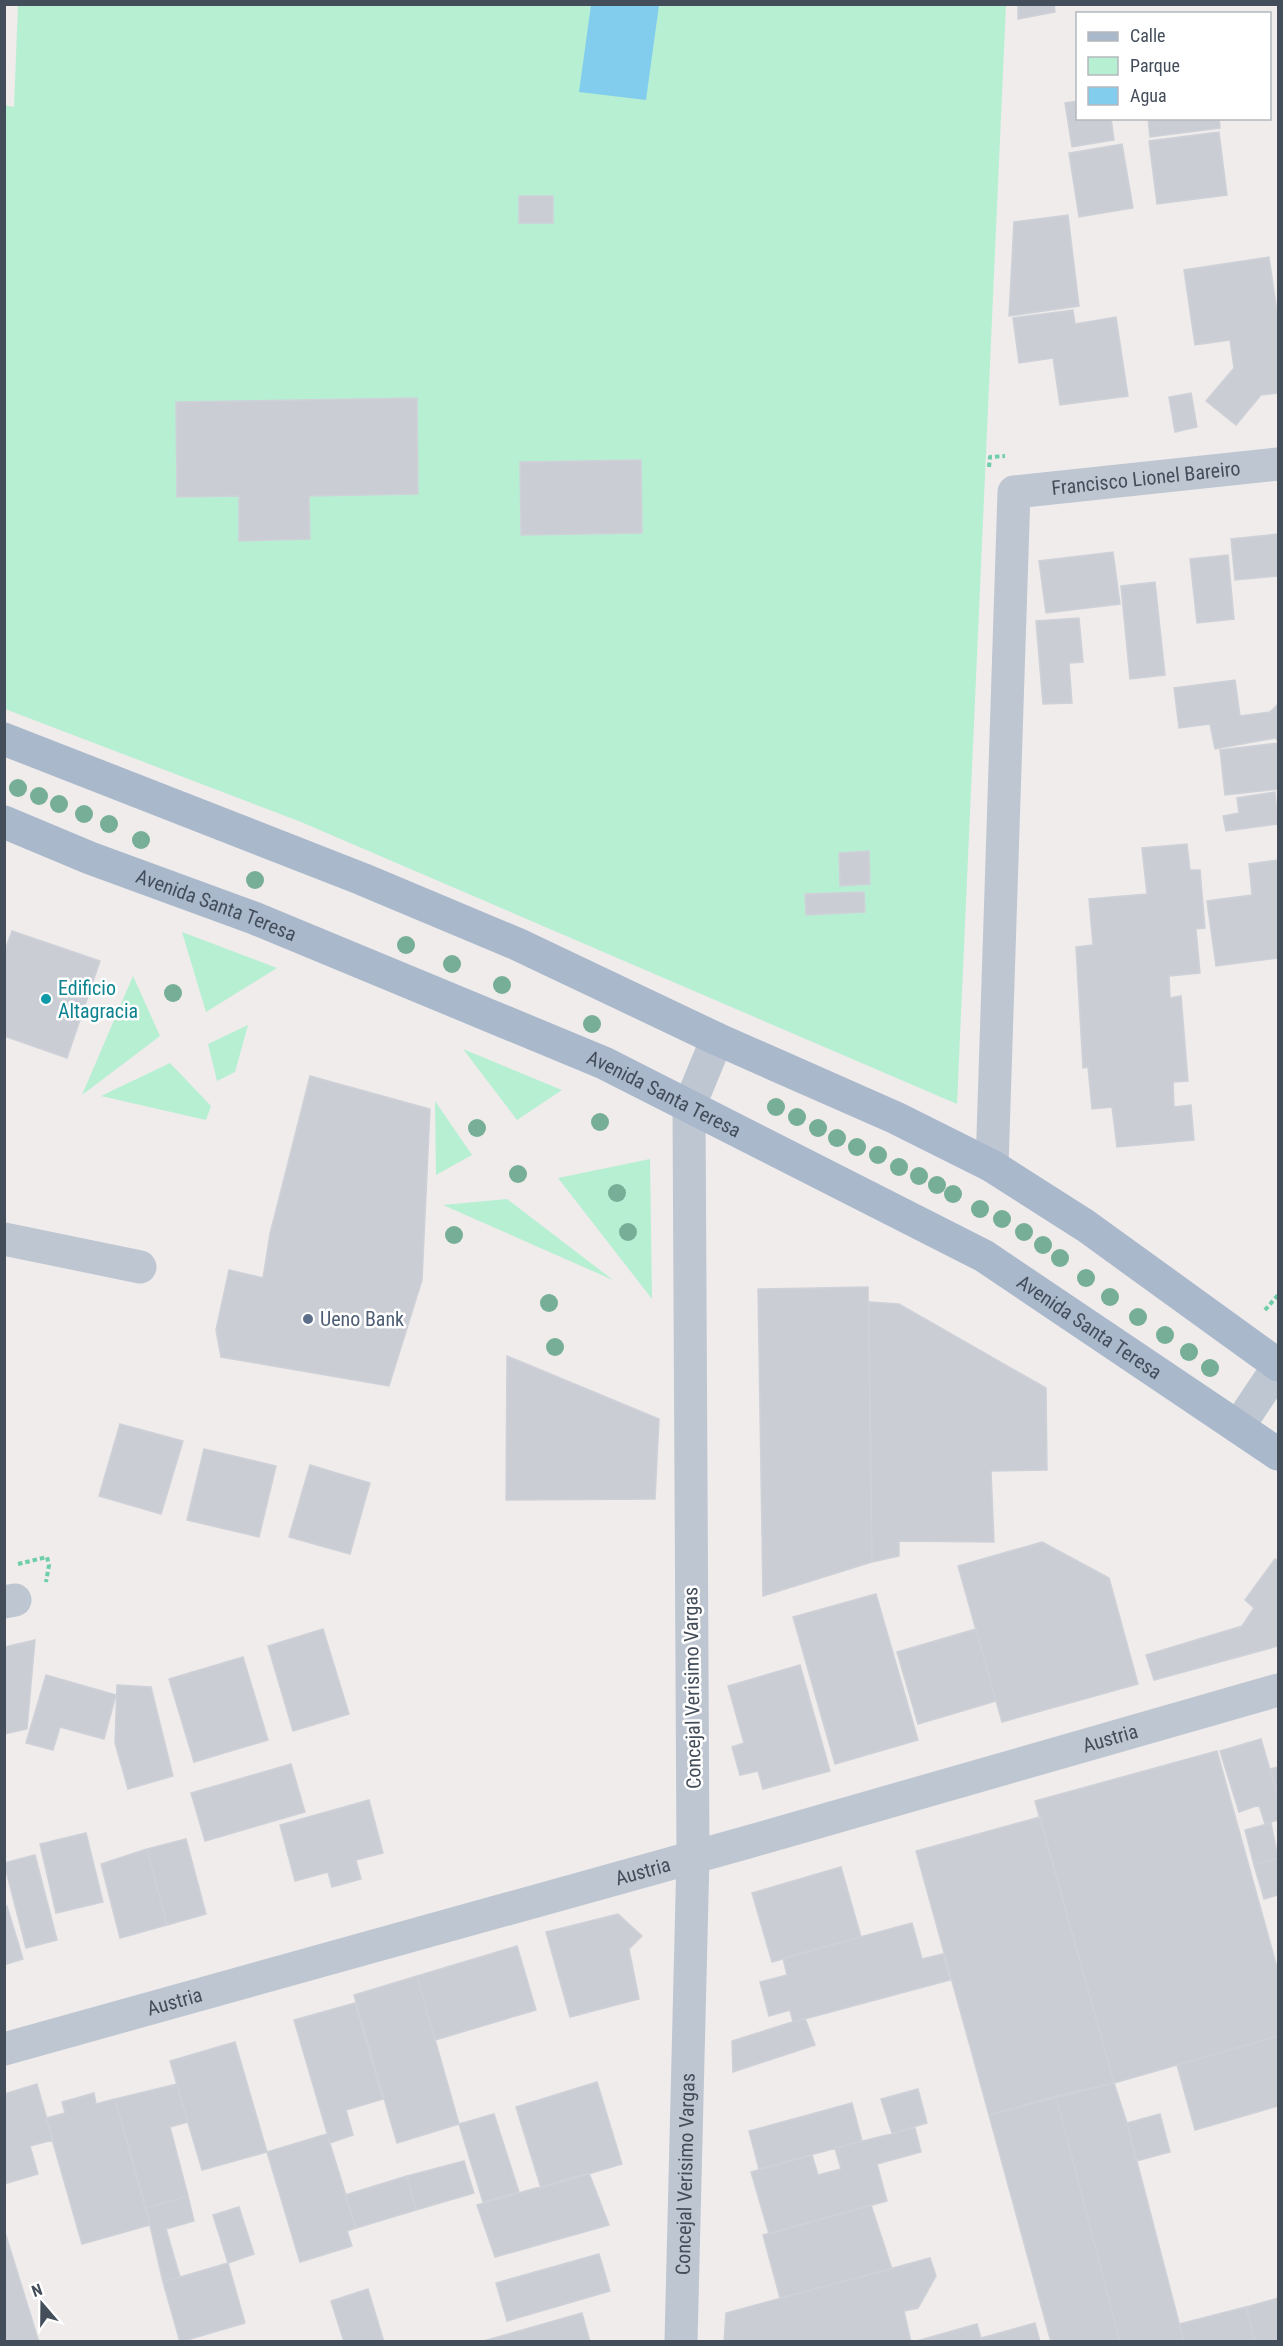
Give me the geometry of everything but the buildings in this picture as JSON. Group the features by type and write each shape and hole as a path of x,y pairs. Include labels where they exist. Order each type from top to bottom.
{"main road":[{"path":"4,739 351,875 517,944 717,1039 896,1118 992,1166 1086,1226 1278,1366"},
{"name":"Avenida Santa Teresa","path":"4,822 90,858 254,918 604,1064 984,1256 1278,1454"}],"street":[{"name":"Francisco Lionel Bareiro","path":"992,1166 1014,492 1278,464"},
{"name":"Concejal Verisimo Vargas","path":"681,2342 693,1856 689,1107 717,1039"},
{"path":"4,1239 140,1267"},
{"path":"1238,1427 1278,1366"},
{"name":"Austria","path":"4,2049 1278,1690"}],"path":[{"path":"1266,1310 1278,1295"},
{"path":"15,1564 47,1557 49,1565 21,1598"}],"green space":[{"path":"18,5 1006,5 957,1104 301,822 5,709 4,105 14,107"},
{"path":"182,932 277,968 206,1012"},
{"path":"133,976 160,1036 82,1095"},
{"path":"248,1025 235,1072 217,1081 208,1044"},
{"path":"463,1049 562,1090 517,1120"},
{"path":"170,1063 211,1106 206,1120 101,1096"},
{"path":"435,1101 472,1155 436,1175"},
{"path":"650,1159 652,1299 558,1178"},
{"path":"507,1199 613,1280 443,1205"}],"water":[{"path":"591,5 659,5 646,100 579,92"}],"place":[{"name":"Edificio Altagracia","path":"46,999"},
{"name":"Ueno Bank","path":"308,1319"}]}
